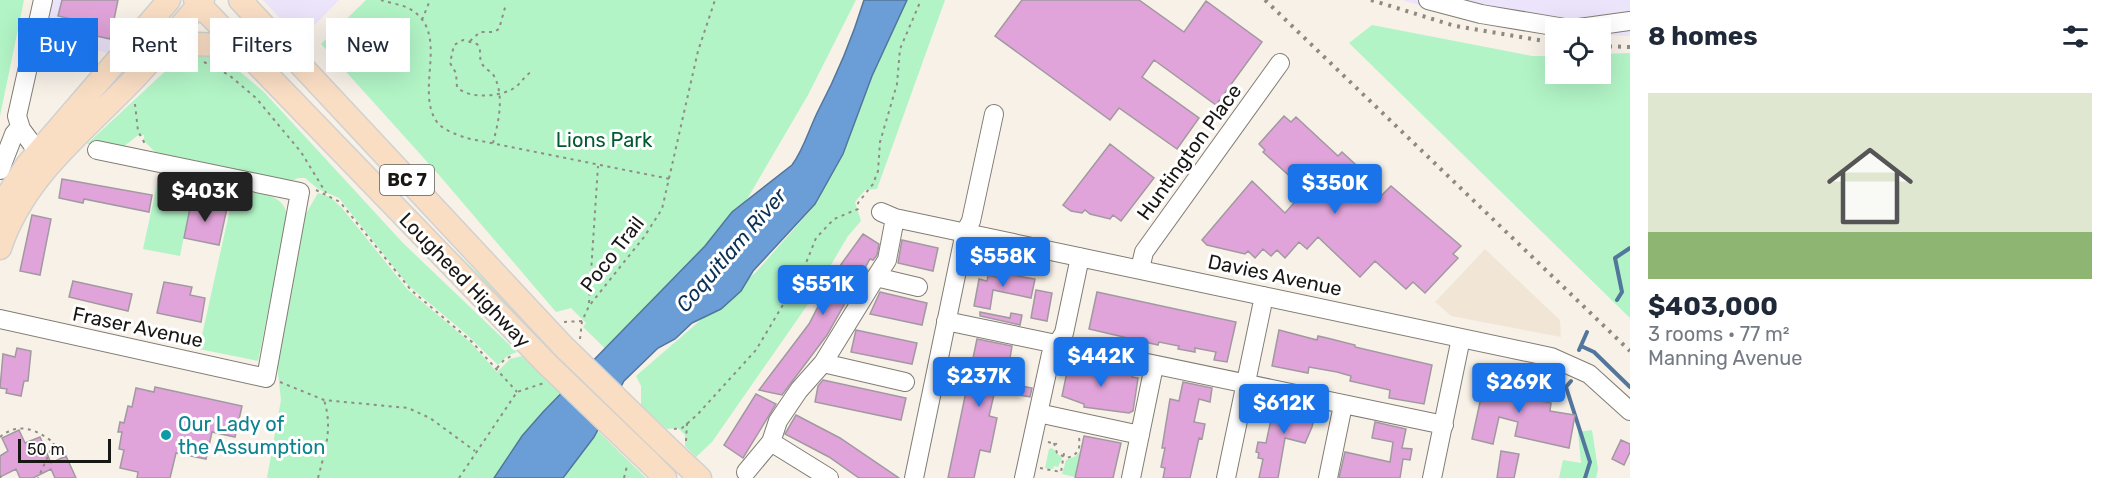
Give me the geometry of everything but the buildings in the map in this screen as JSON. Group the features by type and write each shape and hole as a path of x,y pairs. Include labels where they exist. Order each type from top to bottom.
{"main road":[{"path":"0,207 18,177 38,152 169,0"},
{"path":"185,18 199,1"},
{"name":"Lougheed Highway","path":"199,1 215,18"},
{"name":"Lougheed Highway","path":"248,4 567,338 674,442 700,478"},
{"path":"0,248 16,211 38,176 139,72"},
{"name":"Lougheed Highway","path":"265,72 546,373 648,468"}],"street":[{"path":"38,152 20,127 18,113 43,0"},
{"path":"1428,0 1481,14 1545,25"},
{"path":"1611,24 1630,21"},
{"name":"Huntington Place","path":"1140,269 1144,252 1280,63"},
{"path":"914,478 965,232 971,221 994,114"},
{"path":"0,170 13,135 20,127"},
{"path":"97,150 300,192 266,378"},
{"name":"Davies Avenue","path":"746,472 771,442 783,413 798,390 823,363 887,260 888,215 1567,362 1596,379 1630,411"},
{"path":"1024,478 1051,354 1064,333 1080,257"},
{"path":"876,277 918,287"},
{"path":"1226,478 1263,296"},
{"name":"Fraser Avenue","path":"0,319 266,378"},
{"path":"946,321 1056,346 1443,425"},
{"path":"1432,478 1461,338"},
{"path":"823,363 905,382"},
{"path":"1131,478 1154,366"},
{"path":"1328,478 1343,405"},
{"path":"1038,413 1140,435"},
{"path":"771,442 829,478"}],"path":[{"path":"381,0 408,8 422,20 430,39 430,103 435,120 446,130 493,144 670,179"},
{"path":"422,20 430,0"},
{"name":"Poco Trail","path":"567,338 582,321 589,306 657,218 670,179 698,51 715,0"},
{"path":"674,442 682,428 756,350 802,273 816,238 834,219 858,209 862,197 873,184 878,171 880,142 897,84 900,49 921,0"},
{"path":"470,40 480,32 494,32 499,28 506,4"},
{"path":"493,144 499,118 498,92 493,75 482,63 480,47 470,40 458,40 452,48 450,63 456,73 457,87 473,96 498,92 518,86 531,72"},
{"path":"201,56 206,64 229,75 262,104 272,120 301,152 326,193"},
{"path":"136,98 138,131 145,144 161,163"},
{"path":"589,306 598,166"},
{"path":"300,192 314,190 326,193 344,206 411,290 472,342 517,392"},
{"path":"567,338 570,320 582,321"},
{"path":"497,368 504,360 517,354"},
{"path":"459,478 475,451 517,392 546,373"},
{"path":"266,378 290,385 324,400 408,408 430,418 475,451"},
{"path":"318,478 329,434 329,416 324,400"},
{"path":"674,442 687,423"},
{"path":"0,437 8,430 20,428 37,430 54,443 38,478"},
{"path":"1048,442 1055,443 1056,453 1071,457 1078,450 1077,436"},
{"path":"1040,468 1060,472 1064,455"},
{"path":"624,478 648,468"}],"shaded area":[{"path":"53,0 118,0 115,18 110,18 108,53 98,51 98,18 49,18"},
{"path":"263,0 339,0 314,26 314,18 280,18"},
{"path":"1402,0 1630,0 1630,36 1611,35 1611,18 1545,18 1545,24 1465,18"},
{"path":"1485,249 1560,320 1561,337 1451,316 1435,302"}],"green space":[{"path":"0,0 24,0 20,18 18,18 18,29 0,116"},
{"name":"Lions Park","path":"366,0 856,0 808,95 743,206 614,357 583,327 586,323 571,308 556,312 439,175 346,72 410,72 410,18 348,18"},
{"path":"902,0 945,0 877,189 865,190 855,202 861,221 848,236 806,307 712,442 696,457 685,446 685,435 678,428 667,429 641,405 641,386 636,376 756,272 816,204 847,142 866,74"},
{"path":"1372,25 1532,56 1545,56 1545,84 1611,84 1611,54 1630,53 1630,318 1349,43"},
{"name":"Lions Park","path":"326,39 326,50 321,44"},
{"path":"198,55 210,57 210,72 240,72 264,92 403,243 517,352 507,356 498,365 465,333 408,285 339,198 318,189 305,178 298,178 286,184 159,156 144,141 144,135 137,136 123,147 87,144 164,72 198,72"},
{"path":"159,175 195,182 180,256 143,249"},
{"path":"234,191 275,198 281,202 287,217 258,361 199,349"},
{"path":"394,192 555,349 549,355"},
{"path":"318,193 330,197 342,208 408,290 470,342 497,372 510,359 522,356 565,398 504,478 267,478 281,400 277,364 304,217"},
{"path":"595,428 646,478 561,478"},
{"path":"1592,430 1598,469 1596,478 1559,478 1563,460 1581,463 1578,432"},
{"path":"1052,448 1062,458 1058,467 1045,468 1049,449"},
{"path":"1080,451 1075,477 1062,474 1066,460 1076,456"}],"water":[{"name":"Coquitlam River","path":"864,0 907,0 872,76 843,154 815,204 753,271 741,291 721,309 692,323 675,339 658,348 624,381 594,437 563,478 494,478 522,436 543,412 705,246 732,212 792,165 838,70"}],"waterway":[{"path":"1617,300 1622,292 1615,258 1630,248"},
{"path":"1579,350 1587,332"},
{"path":"1581,346 1594,352 1630,387"},
{"path":"1571,381 1566,387 1590,462 1585,478"}],"railway":[{"path":"1265,0 1630,351"},
{"path":"1371,0 1455,26 1545,41"},
{"path":"1611,46 1630,47"}],"place":[{"name":"Our Lady of the Assumption","path":"166,435"}]}
